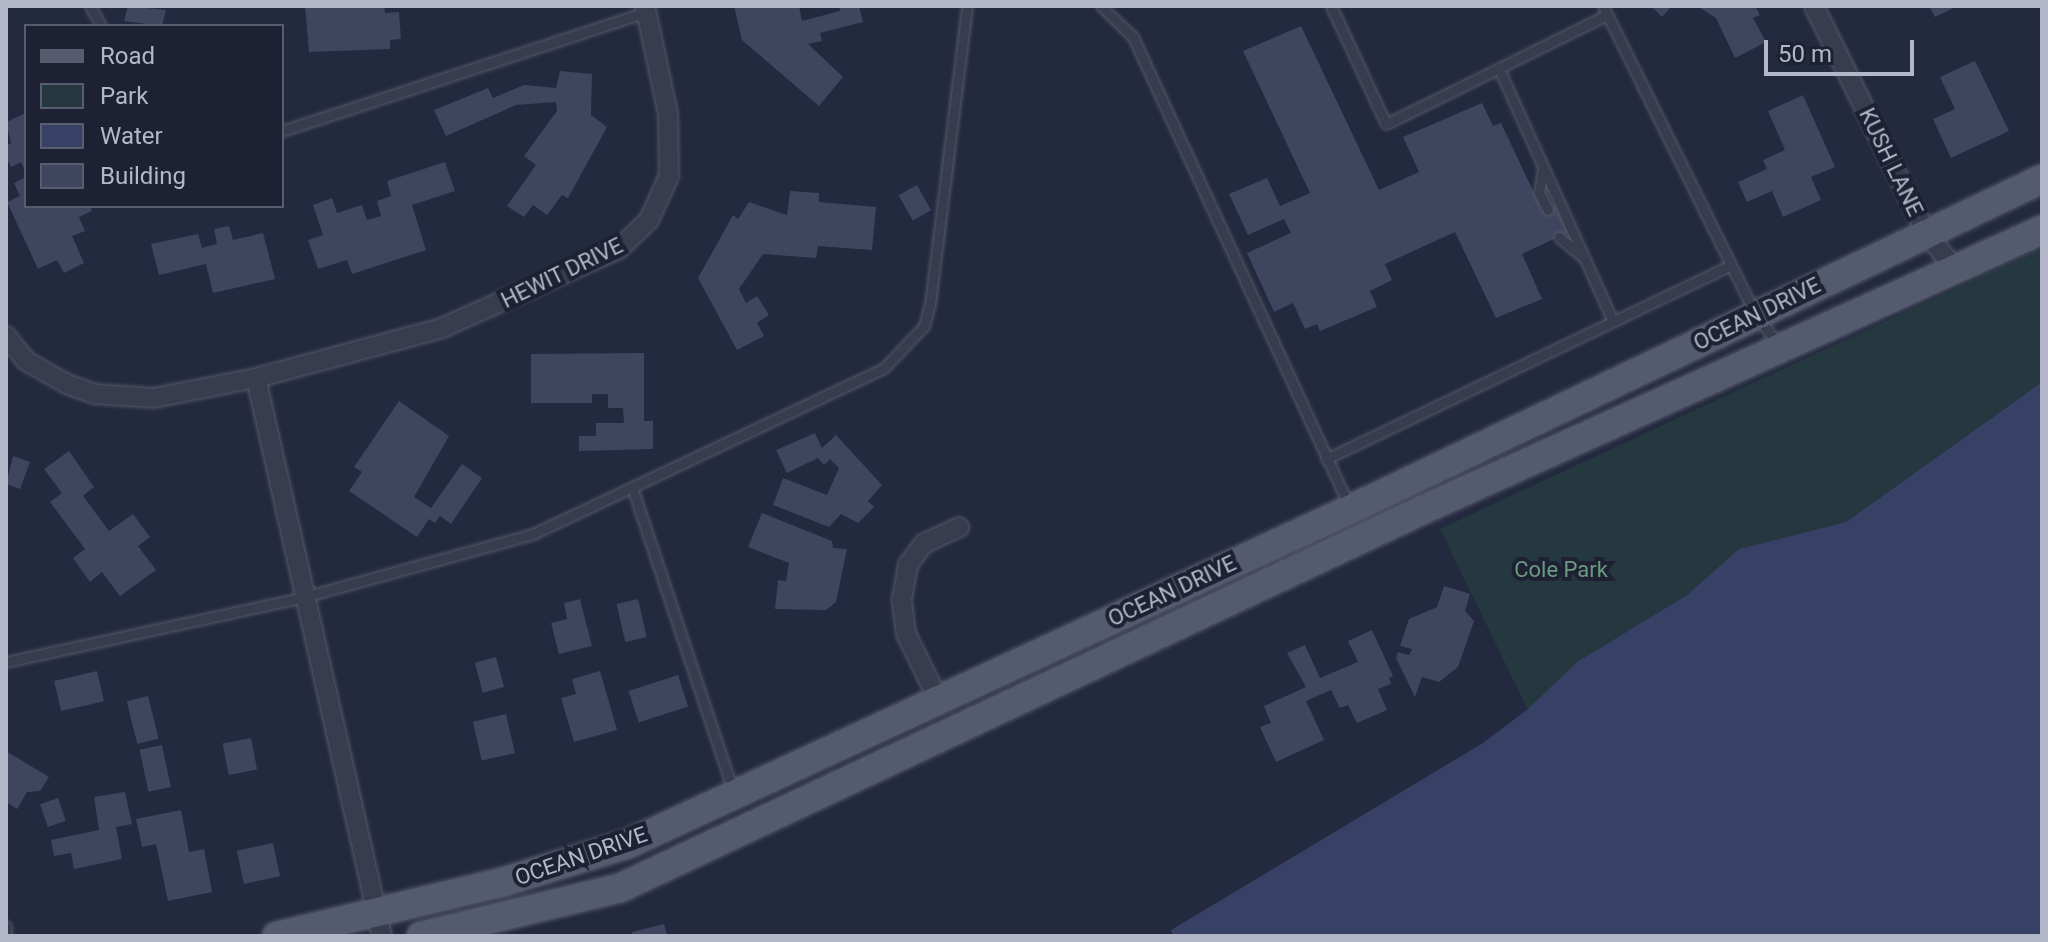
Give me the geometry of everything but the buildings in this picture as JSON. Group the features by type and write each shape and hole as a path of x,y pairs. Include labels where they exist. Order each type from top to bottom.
{"main road":[{"name":"OCEAN DRIVE","path":"421,936 620,888 1359,524 1756,315 2042,179"},
{"name":"OCEAN DRIVE","path":"277,936 380,925 628,844 938,699 1781,349 2042,230"}],"street":[{"name":"KUSH LANE","path":"1814,6 1926,233 1955,269"},
{"name":"HEWIT DRIVE","path":"6,336 41,371 95,394 154,398 256,378 455,323 619,249 641,232 660,204 672,146 646,9"},
{"path":"256,378 380,925"},
{"path":"938,699 906,634 902,599 908,565 923,544 959,527"}],"lane":[{"path":"90,6 100,24"},
{"path":"6,662 304,597 533,534 884,368 924,326 967,6"},
{"path":"1101,6 1133,37 1326,459 1359,524"},
{"path":"1331,6 1386,124 1499,69 1605,10 1756,315 1781,349"},
{"path":"284,130 646,9"},
{"path":"1499,69 1612,319"},
{"path":"1543,168 1539,193 1548,210"},
{"path":"1559,237 1585,258"},
{"path":"1326,459 1612,319 1731,265"},
{"path":"632,487 734,794"},
{"path":"6,926 6,936"}],"green space":[{"name":"Cole Park","path":"2042,248 2042,382 1846,522 1739,549 1687,595 1577,662 1528,710 1440,529"}],"water":[{"path":"2042,382 2042,936 1173,936 1171,930 1483,743 1528,709 1577,662 1687,595 1739,549 1846,522"}]}
